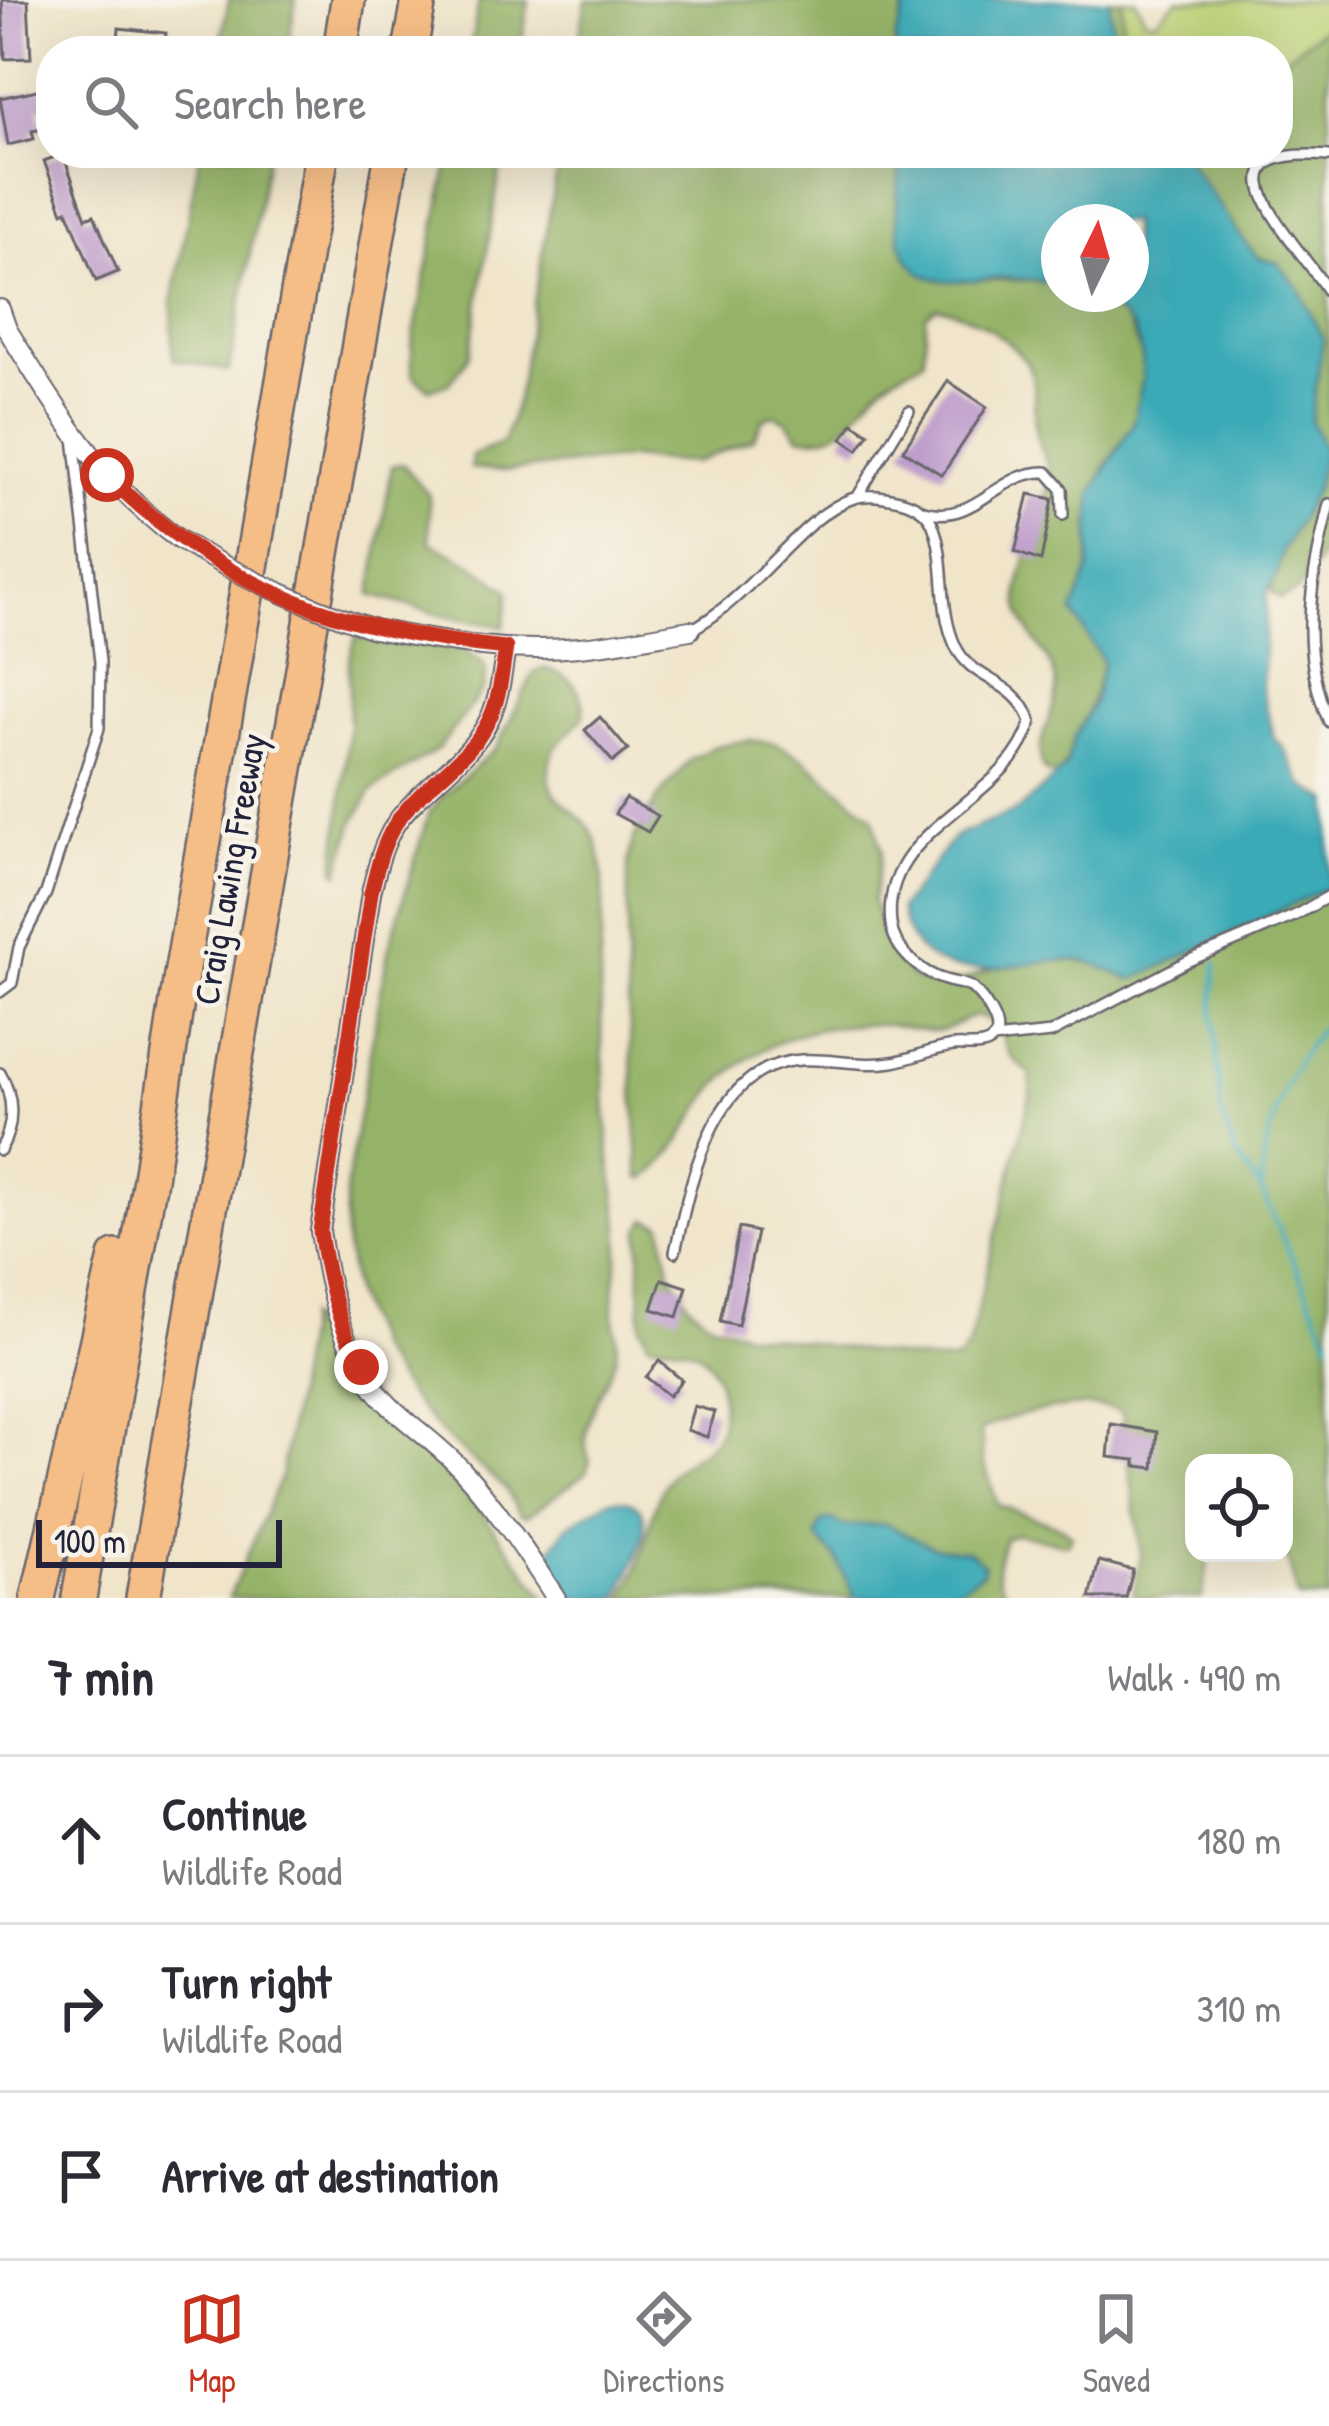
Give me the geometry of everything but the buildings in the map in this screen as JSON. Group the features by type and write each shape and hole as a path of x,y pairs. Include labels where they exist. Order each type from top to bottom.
{"highway":[{"path":"342,36 348,0"},
{"path":"413,36 419,0"},
{"name":"Craig Lawing Freeway","path":"79,1598 319,168"},
{"name":"Craig Lawing Freeway","path":"143,1598 389,168"},
{"path":"38,1598 181,975"}],"street":[{"path":"0,309 73,433 150,518 236,575 290,600 374,629 506,648 579,647 690,630"},
{"path":"506,648 488,724 398,819 381,852 320,1231 327,1283 361,1367 389,1406 434,1442 483,1493 556,1598"}],"lane":[{"path":"1293,154 1329,156"},
{"path":"1263,168 1259,186 1262,202 1329,292"},
{"path":"0,350 8,329"},
{"path":"858,496 909,411"},
{"path":"0,992 12,983 19,947 46,892 99,728 100,662 73,433"},
{"path":"690,630 716,617 830,509 858,496 886,497 943,516 963,510 1028,471 1047,472 1062,489 1063,515"},
{"path":"1329,504 1311,589 1308,645 1317,694 1329,722"},
{"path":"924,511 934,527 947,627 962,659 1017,694 1030,721 1022,747 912,854 894,891 891,924 894,941 922,969 974,990 995,1019 998,1031 993,1040"},
{"path":"675,1252 690,1186 708,1137 730,1096 767,1066 800,1060 894,1062 934,1049 1052,1034 1188,962 1329,896"},
{"path":"0,1073 11,1104 9,1129 0,1150"}],"green space":[{"path":"229,0 296,0 290,36 222,36"},
{"path":"479,0 529,0 523,36 473,36"},
{"path":"586,0 908,0 896,36 580,36"},
{"path":"1109,0 1122,0 1124,36 1113,36"},
{"path":"1122,0 1136,0 1145,19 1155,21 1177,0 1326,0 1329,24 1293,52 1293,36 1123,35"},
{"path":"1329,24 1329,544 1298,591 1280,599 1271,591 1282,552 1316,488 1324,452 1311,420 1323,339 1278,263 1259,258 1193,168 1293,168 1293,52"},
{"path":"197,168 265,168 229,371 173,359 172,303"},
{"path":"447,168 501,168 470,355 449,384 429,389 412,375 412,345"},
{"path":"557,168 901,168 902,242 913,263 929,275 952,279 1041,282 1041,312 1116,312 1126,319 1142,355 1141,401 1133,424 1103,470 1090,526 1089,571 1073,612 1103,662 1063,768 1057,775 1046,773 1041,762 1056,686 1019,603 1049,477 1036,436 1033,379 1010,345 974,320 936,307 926,315 924,359 891,378 830,435 799,436 786,420 773,415 763,419 753,439 693,463 631,458 504,471 471,468 472,456 503,443 517,400"},
{"path":"403,464 429,495 430,542 509,591 504,627 371,595 392,466"},
{"path":"356,637 463,649 482,662 486,671 483,690 438,749 372,790 353,824 339,873 335,869 349,727 349,660"},
{"path":"544,668 573,684 584,706 584,715 552,755 549,775 556,795 593,834 601,863 603,1062 620,1238 613,1305 617,1351 588,1422 590,1461 585,1474 527,1516 520,1514 505,1488 448,1440 376,1349 354,1293 345,1236 346,1189 388,951 428,815 497,747 534,672"},
{"path":"750,740 777,744 802,758 873,817 882,851 873,901 889,951 913,978 932,984 965,980 1001,965 1067,959 1106,966 1129,980 1329,887 1329,1598 1298,1598 1288,1562 1293,1562 1293,1454 1185,1454 1185,1562 1208,1562 1202,1598 1133,1598 1141,1555 1122,1412 1071,1407 1029,1413 981,1430 983,1460 998,1505 1064,1528 1072,1536 1068,1544 1016,1534 1005,1538 997,1571 1001,1585 1013,1598 622,1598 638,1567 661,1491 673,1472 712,1442 722,1411 710,1363 685,1347 649,1343 641,1326 640,1229 647,1219 662,1224 670,1272 691,1307 710,1322 746,1333 936,1362 959,1360 969,1345 1030,1096 1031,1074 1012,1058 991,1021 979,1016 934,1031 865,1024 819,1029 776,1043 737,1067 709,1094 669,1156 646,1178 640,1178 627,987 628,864 633,839 656,800 690,760 716,746"},
{"path":"307,1317 375,1401 476,1505 546,1598 229,1598 281,1476"}],"water":[{"path":"908,0 1109,0 1113,36 896,36"},
{"path":"900,168 1193,168 1259,258 1278,263 1298,287 1323,339 1311,420 1324,451 1316,488 1267,592 1262,690 1274,738 1303,785 1329,800 1329,887 1135,979 1073,960 969,969 946,965 926,956 910,937 900,908 955,836 1018,810 1065,768 1075,735 1093,704 1103,662 1073,612 1089,571 1092,493 1133,424 1143,377 1134,330 1116,312 1149,312 1149,204 1041,204 1041,282 957,281 920,271 901,243 897,206"},
{"path":"611,1499 630,1502 641,1510 645,1522 638,1553 618,1598 570,1598 551,1566 550,1551 567,1526"},
{"path":"822,1521 844,1526 885,1524 933,1547 969,1552 984,1564 982,1573 943,1598 855,1598 836,1558 816,1537"}],"waterway":[{"path":"1216,964 1213,1009 1221,1114 1236,1155 1261,1189 1329,1341"},
{"path":"1261,1189 1281,1099 1302,1055 1329,1021"}],"route":[{"path":"107,475 150,518 178,538 236,575 290,600 374,629 506,648 488,724 398,819 381,852 371,893 320,1231 327,1283 361,1367"}]}
